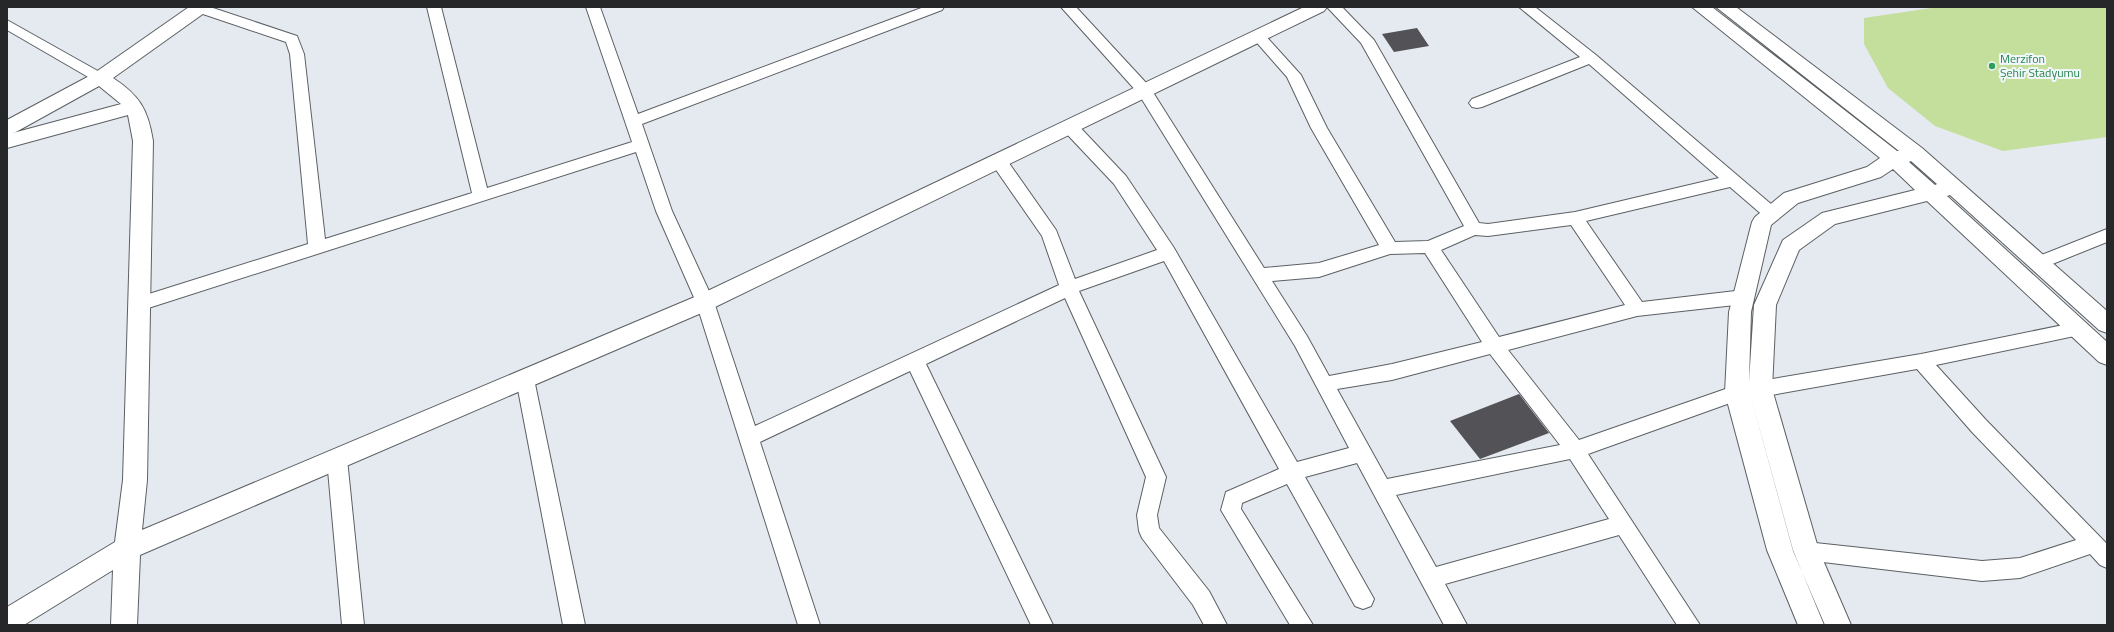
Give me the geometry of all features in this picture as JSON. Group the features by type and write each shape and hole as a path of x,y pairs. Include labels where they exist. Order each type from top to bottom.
{"street":[{"path":"434,7 481,196"},
{"path":"593,7 634,121 664,211 705,302 809,625"},
{"path":"1068,7 1144,90 1260,274 1301,341 1456,625"},
{"path":"7,621 127,548 705,302 1318,7"},
{"path":"1334,7 1367,40 1474,229"},
{"path":"1526,7 1591,58 1772,214"},
{"path":"1701,7 1894,158 2107,356"},
{"path":"1725,7 1915,153 1955,187 2107,324"},
{"path":"7,128 100,78 200,8 292,39 297,54 317,248"},
{"path":"634,121 928,9"},
{"path":"7,24 100,78 119,91 135,107 141,122 143,141 135,480 127,548 124,625"},
{"path":"1258,36 1293,75 1319,128 1390,248"},
{"path":"1477,103 1591,58"},
{"path":"7,141 135,107"},
{"path":"1069,126 1120,180 1168,253 1227,361 1293,472 1363,599"},
{"path":"139,304 641,145"},
{"path":"1811,625 1780,550 1737,393 1740,312 1762,222 1791,198 1874,172 1894,158 1915,153"},
{"path":"998,160 1050,234 1069,288 1156,477 1147,515 1149,531 1200,598 1216,625"},
{"path":"1260,274 1319,270 1390,248 1430,247 1474,229 1488,230 1575,218 1733,180"},
{"path":"1838,625 1806,551 1760,389 1765,305 1790,245 1829,218 1955,187"},
{"path":"1575,218 1637,309"},
{"path":"2040,263 2107,235"},
{"path":"1430,247 1495,347 1575,450 1622,525 1689,625"},
{"path":"749,438 1069,288 1168,253"},
{"path":"1325,384 1392,372 1495,347 1637,309 1744,297"},
{"path":"1760,389 1921,361 2078,329"},
{"path":"915,360 1042,625"},
{"path":"1921,361 1979,426 2100,551"},
{"path":"525,378 574,625"},
{"path":"1382,489 1575,450 1737,393"},
{"path":"1302,625 1231,510 1233,498 1293,472 1362,453"},
{"path":"338,458 354,625"},
{"path":"1431,578 1622,525"},
{"path":"1806,551 1982,572 2020,568 2100,551"}],"green space":[{"name":"Merzifon Şehir Stadyumu","path":"1938,7 2107,7 2107,137 2003,151 1935,126 1888,88 1864,44 1864,18"}],"building":[{"path":"1417,28 1429,46 1394,52 1382,34"},
{"path":"1519,394 1549,433 1480,459 1450,421"}],"place":[{"name":"Merzifon Şehir Stadyumu","path":"1992,66"}]}
